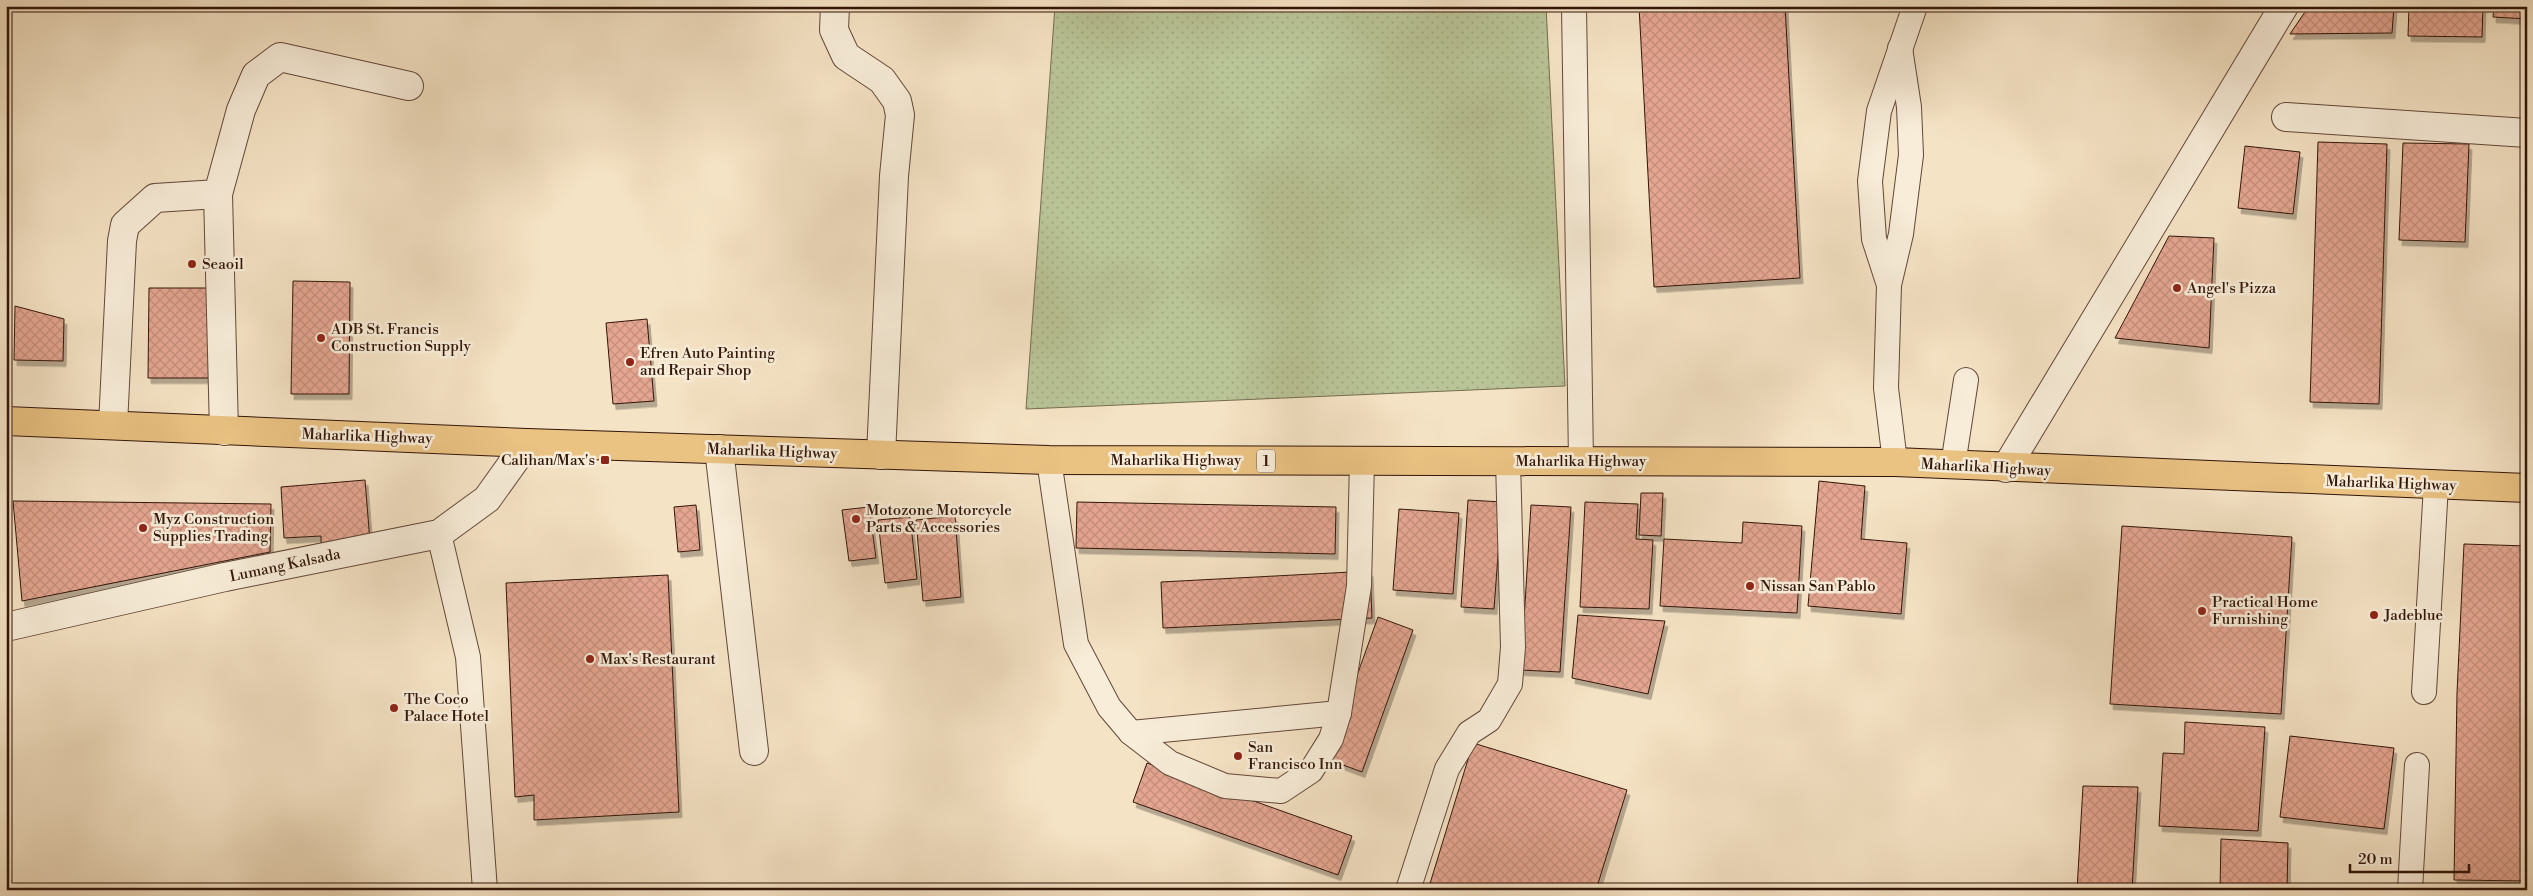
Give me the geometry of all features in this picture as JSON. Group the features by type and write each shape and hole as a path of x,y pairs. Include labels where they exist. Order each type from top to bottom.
{"main road":[{"name":"Maharlika Highway","path":"6,421 527,443 1049,460 1896,462 2527,488"}],"street":[{"path":"835,6 834,30 846,56 882,80 897,101 900,115 894,176 881,455"},
{"path":"2006,468 2284,6"},
{"path":"224,431 218,194 241,110 256,75 280,57 409,86"},
{"path":"2286,117 2527,133"},
{"path":"113,425 122,241 125,225 154,198 218,194"},
{"name":"Lumang Kalsada","path":"6,627 225,577 439,534 487,500 527,443"},
{"path":"719,449 754,751"}],"lane":[{"path":"1574,6 1581,462"},
{"path":"1889,285 1874,239 1870,181 1879,111 1915,6"},
{"path":"1896,462 1886,388 1889,285 1901,234 1911,155 1909,107 1900,48"},
{"path":"1953,465 1966,380"},
{"path":"1049,460 1076,644 1109,707 1131,733 1170,763 1225,786 1281,791 1311,771 1331,738 1339,713 1359,586 1362,461"},
{"path":"1408,890 1447,768 1468,733 1489,720 1510,684 1513,647 1508,461"},
{"path":"2424,692 2436,485"},
{"path":"439,534 468,657 485,890"},
{"path":"1131,733 1339,713"},
{"path":"2410,890 2417,765"}],"green space":[{"path":"1055,6 1546,6 1565,386 1026,409"}],"building":[{"path":"1639,6 1785,6 1800,278 1654,287"},
{"path":"2309,6 2394,6 2392,33 2290,34"},
{"path":"2409,6 2483,6 2482,37 2408,36"},
{"path":"2494,6 2527,6 2527,19 2493,17"},
{"path":"2318,142 2387,144 2379,404 2310,402"},
{"path":"2403,143 2469,144 2465,242 2399,240"},
{"path":"2245,146 2300,152 2293,214 2238,208"},
{"name":"Angel's Pizza","path":"2169,236 2214,238 2209,348 2115,338"},
{"name":"ADB St. Francis Construction Supply","path":"293,281 350,282 349,394 291,394"},
{"path":"149,288 215,288 215,378 148,378"},
{"path":"15,306 64,319 63,361 14,360"},
{"name":"Efren Auto Painting and Repair Shop","path":"647,319 654,401 613,404 606,323"},
{"path":"365,480 370,541 321,544 321,536 284,538 281,487"},
{"path":"1819,481 1865,486 1861,539 1907,543 1901,614 1808,606"},
{"path":"1641,493 1663,493 1661,536 1639,535"},
{"path":"1468,500 1502,502 1494,609 1461,607"},
{"name":"Myz Construction Supplies Trading","path":"13,501 271,504 270,552 22,601"},
{"path":"1077,502 1336,507 1335,554 1076,548"},
{"path":"1585,502 1638,504 1636,539 1653,540 1649,609 1580,607"},
{"path":"696,505 700,550 678,552 674,507"},
{"path":"1531,505 1571,507 1560,672 1521,670"},
{"path":"869,507 876,558 849,561 842,510"},
{"path":"1399,509 1459,513 1453,594 1393,590"},
{"path":"955,516 961,597 923,601 916,520"},
{"path":"910,517 917,579 885,583 878,520"},
{"path":"1743,522 1802,526 1797,613 1660,606 1664,539 1742,543"},
{"name":"Practical Home Furnishing","path":"2122,526 2292,537 2281,714 2110,704"},
{"path":"2464,544 2527,546 2527,881 2454,880 2457,693"},
{"path":"1370,571 1372,618 1163,628 1161,582"},
{"name":"Max's Restaurant","path":"668,575 679,812 534,820 534,795 515,797 506,583"},
{"path":"1578,615 1665,621 1648,694 1572,678"},
{"path":"1378,617 1413,630 1362,772 1327,759"},
{"path":"2185,722 2265,727 2258,831 2159,826 2163,753 2184,754"},
{"path":"2290,736 2394,748 2384,829 2280,817"},
{"path":"1473,743 1627,790 1596,890 1428,890"},
{"path":"1147,763 1352,836 1338,875 1133,802"},
{"path":"2083,786 2138,787 2132,890 2077,890"},
{"path":"2221,839 2288,843 2287,890 2220,890"}],"place":[{"name":"Seaoil","path":"192,264"},
{"name":"Angel's Pizza","path":"2177,288"},
{"name":"ADB St. Francis Construction Supply","path":"321,338"},
{"name":"Efren Auto Painting and Repair Shop","path":"630,362"},
{"name":"Calihan/Max's","path":"605,460"},
{"name":"Motozone Motorcycle Parts & Accessories","path":"856,519"},
{"name":"Myz Construction Supplies Trading","path":"143,528"},
{"name":"Nissan San Pablo","path":"1750,586"},
{"name":"Practical Home Furnishing","path":"2202,611"},
{"name":"Jadeblue","path":"2374,615"},
{"name":"Max's Restaurant","path":"590,659"},
{"name":"The Coco Palace Hotel","path":"394,708"},
{"name":"San Francisco Inn","path":"1238,756"}]}
